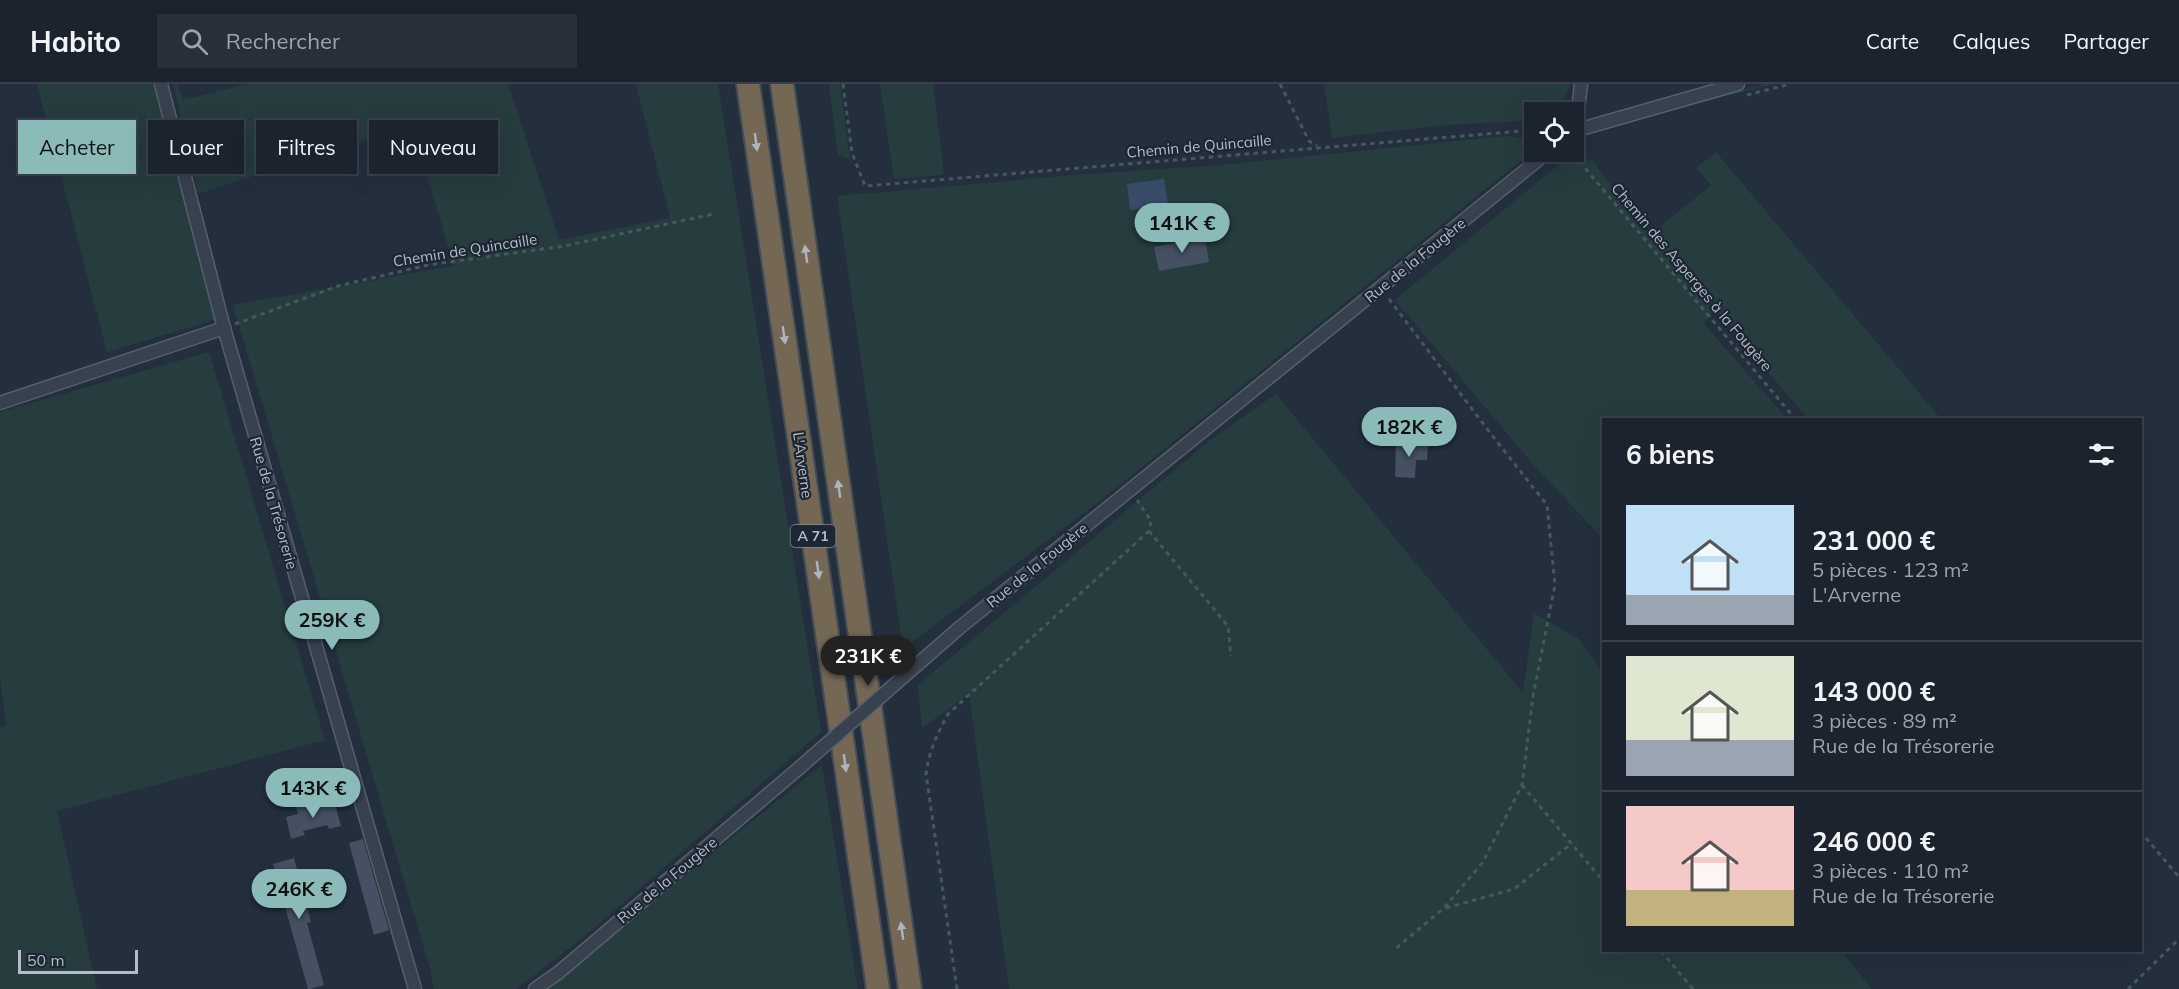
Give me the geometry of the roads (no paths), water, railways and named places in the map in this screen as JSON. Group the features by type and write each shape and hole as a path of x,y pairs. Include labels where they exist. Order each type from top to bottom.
{"highway":[{"name":"L'Arverne","path":"748,84 878,989"},
{"name":"A 71","path":"782,84 910,989"}],"street":[{"name":"Rue de la Trésorerie","path":"161,84 224,328 415,989"},
{"path":"1579,102 1581,84"},
{"path":"1584,127 1738,84"},
{"name":"Rue de la Fougère","path":"535,989 558,973 798,769 958,628 1536,162"},
{"path":"0,403 224,328"}],"water":[{"path":"1164,179 1168,205 1130,210 1127,184"}]}
